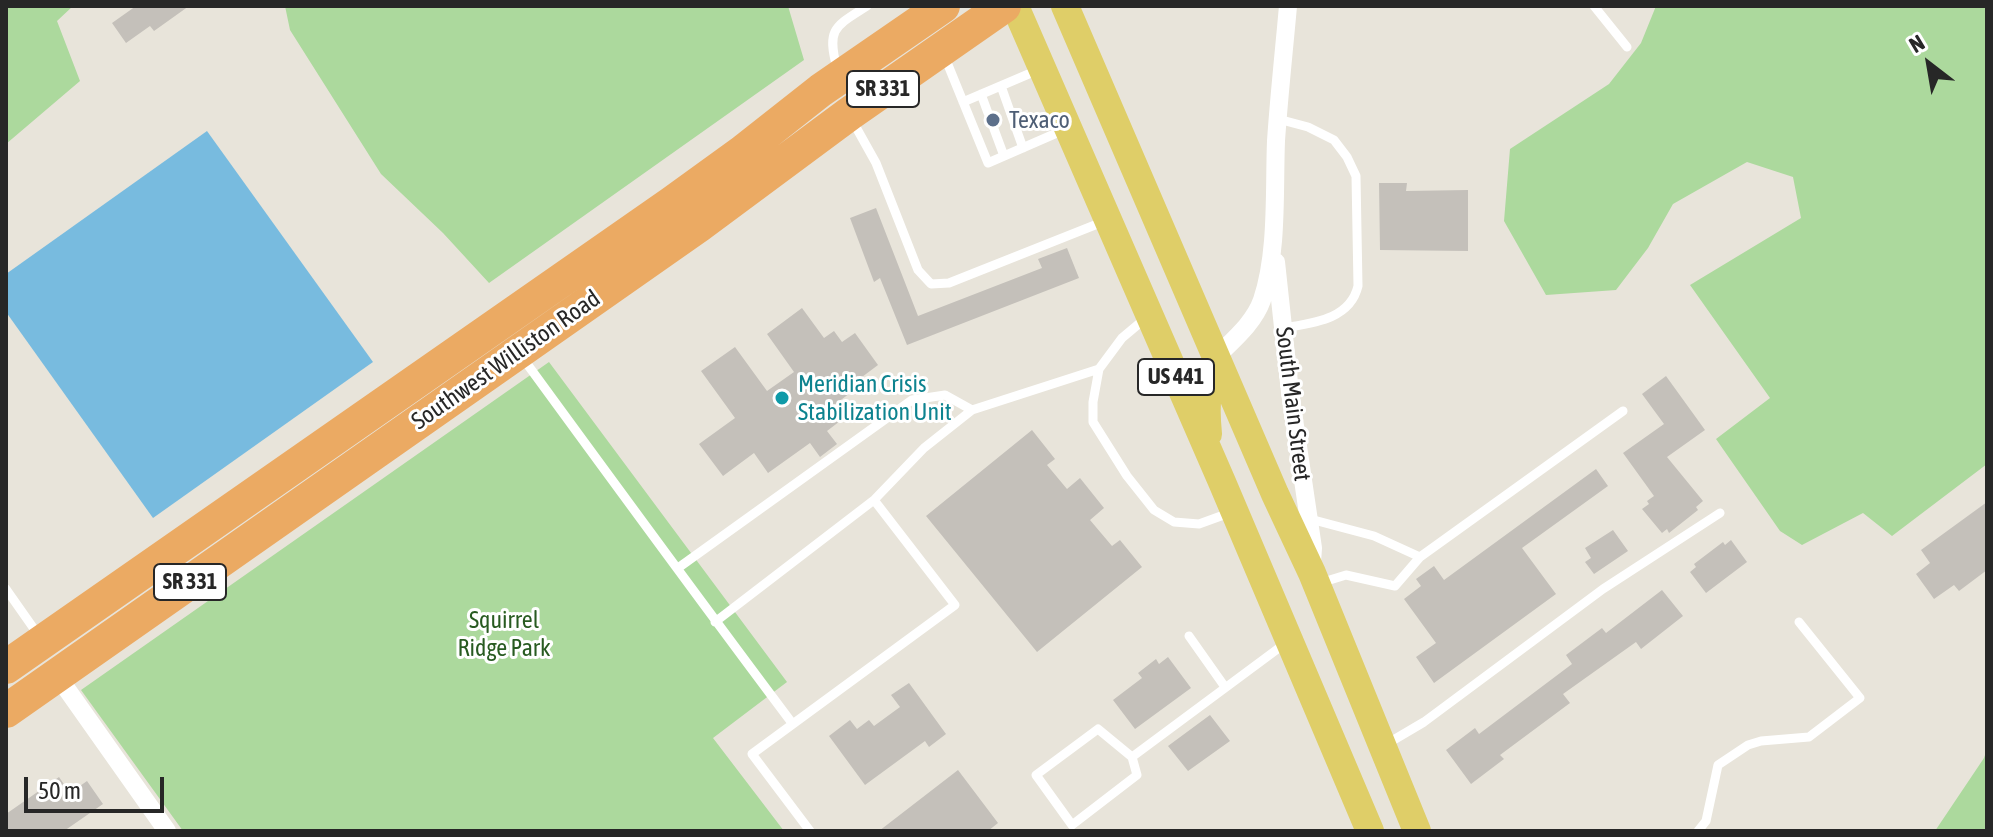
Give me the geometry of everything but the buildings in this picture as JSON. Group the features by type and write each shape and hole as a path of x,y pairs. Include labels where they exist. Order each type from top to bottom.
{"highway":[{"name":"Southwest Williston Road","path":"6,667 508,338 698,226 849,114 1004,6"},
{"name":"Southwest Williston Road","path":"6,711 508,338 672,203 930,10"}],"main road":[{"name":"US 441","path":"1015,6 1370,831"},
{"name":"US 441","path":"1065,6 1314,578 1417,831"},
{"path":"1211,457 1206,410 1208,383 1216,357"},
{"path":"1234,512 1275,494"}],"street":[{"name":"South Main Street","path":"1216,357 1252,318 1267,282 1273,236 1278,119 1288,6"},
{"name":"South Main Street","path":"1273,236 1290,392 1313,548 1314,578"},
{"path":"37,646 167,831"}],"lane":[{"path":"840,78 832,38 837,25 867,6"},
{"path":"1594,6 1627,47"},
{"path":"942,49 988,163 1068,128"},
{"path":"963,102 1041,69"},
{"path":"1001,86 1023,148"},
{"path":"981,94 988,113"},
{"path":"849,114 876,163 918,270 931,284 949,283 1108,220"},
{"path":"1278,119 1308,127 1334,140 1356,176 1356,294 1345,309 1325,320 1283,328"},
{"path":"994,129 1004,156"},
{"path":"1149,315 1122,338 1099,369 1093,422 1127,476 1154,510 1174,522 1199,524 1234,512"},
{"path":"508,338 792,723"},
{"path":"715,622 874,500 924,448 972,410 1099,369"},
{"path":"678,568 912,400 945,395 972,410"},
{"path":"1314,578 1346,575 1395,586 1420,557 1623,411"},
{"path":"810,831 752,754 955,605 874,500"},
{"path":"1382,747 1424,722 1603,589 1720,513"},
{"path":"1308,519 1374,536 1420,557"},
{"path":"6,589 39,636 37,646"},
{"path":"1698,831 1706,821 1718,765 1748,745 1809,737 1860,698 1799,622"},
{"path":"1189,636 1225,687"},
{"path":"1132,757 1289,640"},
{"path":"1098,729 1132,757 1137,775 1072,825 1036,775 1098,729"}],"green space":[{"path":"6,6 73,6 57,21 80,81 6,144"},
{"path":"285,6 788,6 804,60 489,283 443,233 381,174 290,30"},
{"path":"1656,6 1987,6 1987,464 1892,536 1863,513 1802,545 1780,531 1716,439 1770,398 1690,285 1801,218 1793,177 1747,162 1673,204 1648,248 1616,290 1546,295 1504,221 1510,149 1609,84 1641,43"},
{"name":"Squirrel Ridge Park","path":"549,362 787,682 713,738 784,831 183,831 81,690"},
{"path":"1987,749 1987,831 1935,831 1984,758"}],"water":[{"path":"207,131 373,362 153,518 6,312 6,274"}],"place":[{"name":"Texaco","path":"993,120"},
{"name":"Meridian Crisis Stabilization Unit","path":"782,398"}]}
